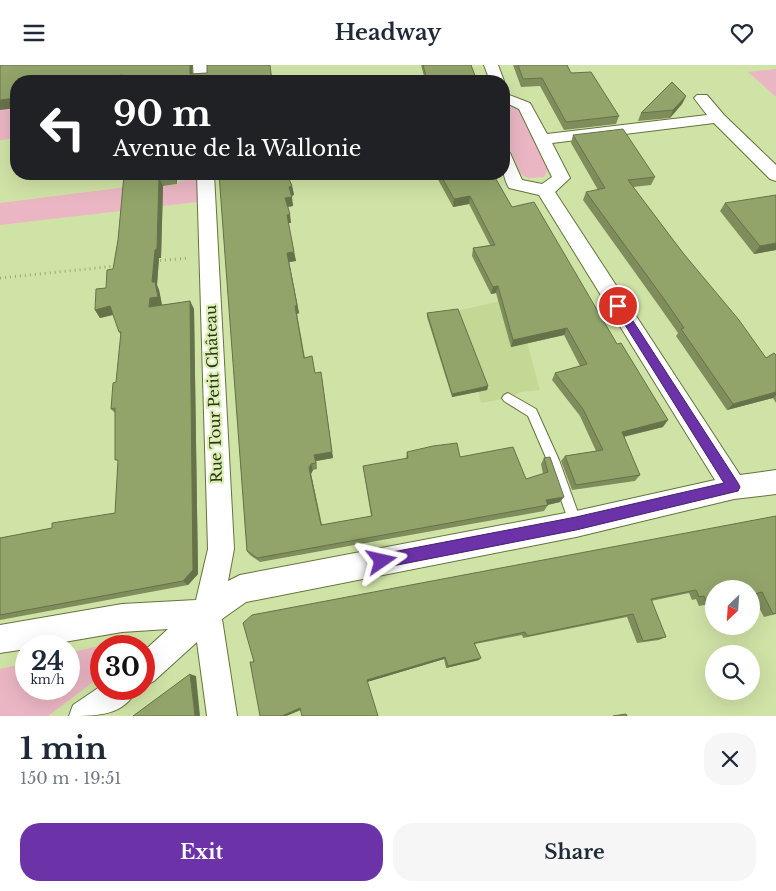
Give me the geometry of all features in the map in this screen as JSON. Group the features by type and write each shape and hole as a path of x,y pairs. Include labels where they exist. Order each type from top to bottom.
{"street":[{"path":"702,98 718,118 776,175"},
{"path":"510,100 525,106 561,178 545,191"},
{"path":"542,139 718,118"},
{"path":"510,170 516,184 545,191 734,487"},
{"name":"Rue Tour Petit Château","path":"205,180 221,549 207,613"},
{"path":"155,661 207,613 240,589 576,524 734,487 776,481"},
{"path":"0,639 122,618 207,613"},
{"path":"207,613 222,716"},
{"path":"84,716 107,700"}],"lane":[{"path":"508,398 532,413 553,459 576,524"}],"path":[{"path":"149,262 208,255"},
{"path":"0,279 119,265"}],"shaded area":[{"path":"776,69 776,97 748,72"},
{"path":"10,106 10,139 0,140 0,107"},
{"path":"510,106 518,109 548,170 544,177 528,178 521,174 510,151"},
{"path":"205,180 206,201 0,225 0,203 127,187 127,191 178,184 179,181"},
{"path":"515,298 540,390 521,392 508,398 481,403 456,311"},
{"path":"90,648 90,684 80,692 80,650"},
{"path":"15,666 15,700 69,700 48,716 0,716 0,669"}],"building":[{"path":"0,65 190,65 190,74 207,73 207,65 270,65 271,75 10,75 10,99 0,100"},
{"path":"423,65 471,65 475,75 426,75"},
{"path":"518,65 567,65 571,73 591,72 619,116 566,122 542,78 523,79"},
{"path":"672,82 686,96 673,110 641,113"},
{"path":"623,129 655,177 628,180 683,253 739,320 766,358 774,353 776,355 776,392 733,404 681,329 684,328 664,299 586,192 605,188 573,135"},
{"path":"124,180 159,180 157,249 155,250 152,282 155,282 158,297 150,298 149,307 190,301 193,570 183,581 0,615 0,538 52,528 52,523 115,513 118,460 115,460 115,408 111,409 121,332 119,332 110,306 95,310 96,289 106,288 107,270 113,269 118,240"},
{"path":"219,180 290,180 292,186 289,187 292,197 285,198 290,214 287,215 294,252 287,253 297,305 295,306 304,358 312,356 315,373 321,372 332,452 314,455 316,463 311,464 309,468 321,525 372,516 363,466 408,458 407,452 457,443 460,457 513,447 526,479 548,472 544,458 550,457 564,497 546,500 548,505 257,558 247,551"},
{"path":"443,180 496,180 512,207 534,202 617,344 621,343 668,420 622,432 640,475 576,485 565,456 603,450 583,409 555,373 587,364 567,328 513,340 498,286 493,287 473,248 495,245 470,196 454,199"},
{"path":"776,195 776,243 760,246 725,203"},
{"path":"458,309 488,386 452,394 427,313"},
{"path":"776,516 776,613 773,614 762,592 760,593 760,580 705,580 705,598 704,596 699,597 696,590 651,599 666,637 643,641 633,614 527,636 525,632 474,643 481,658 448,666 445,657 367,680 378,716 302,716 300,708 282,716 260,716 250,662 254,662 243,623 252,615"},
{"path":"190,674 195,716 133,716"}],"route":[{"path":"382,561 576,524 734,487 618,306"}]}
